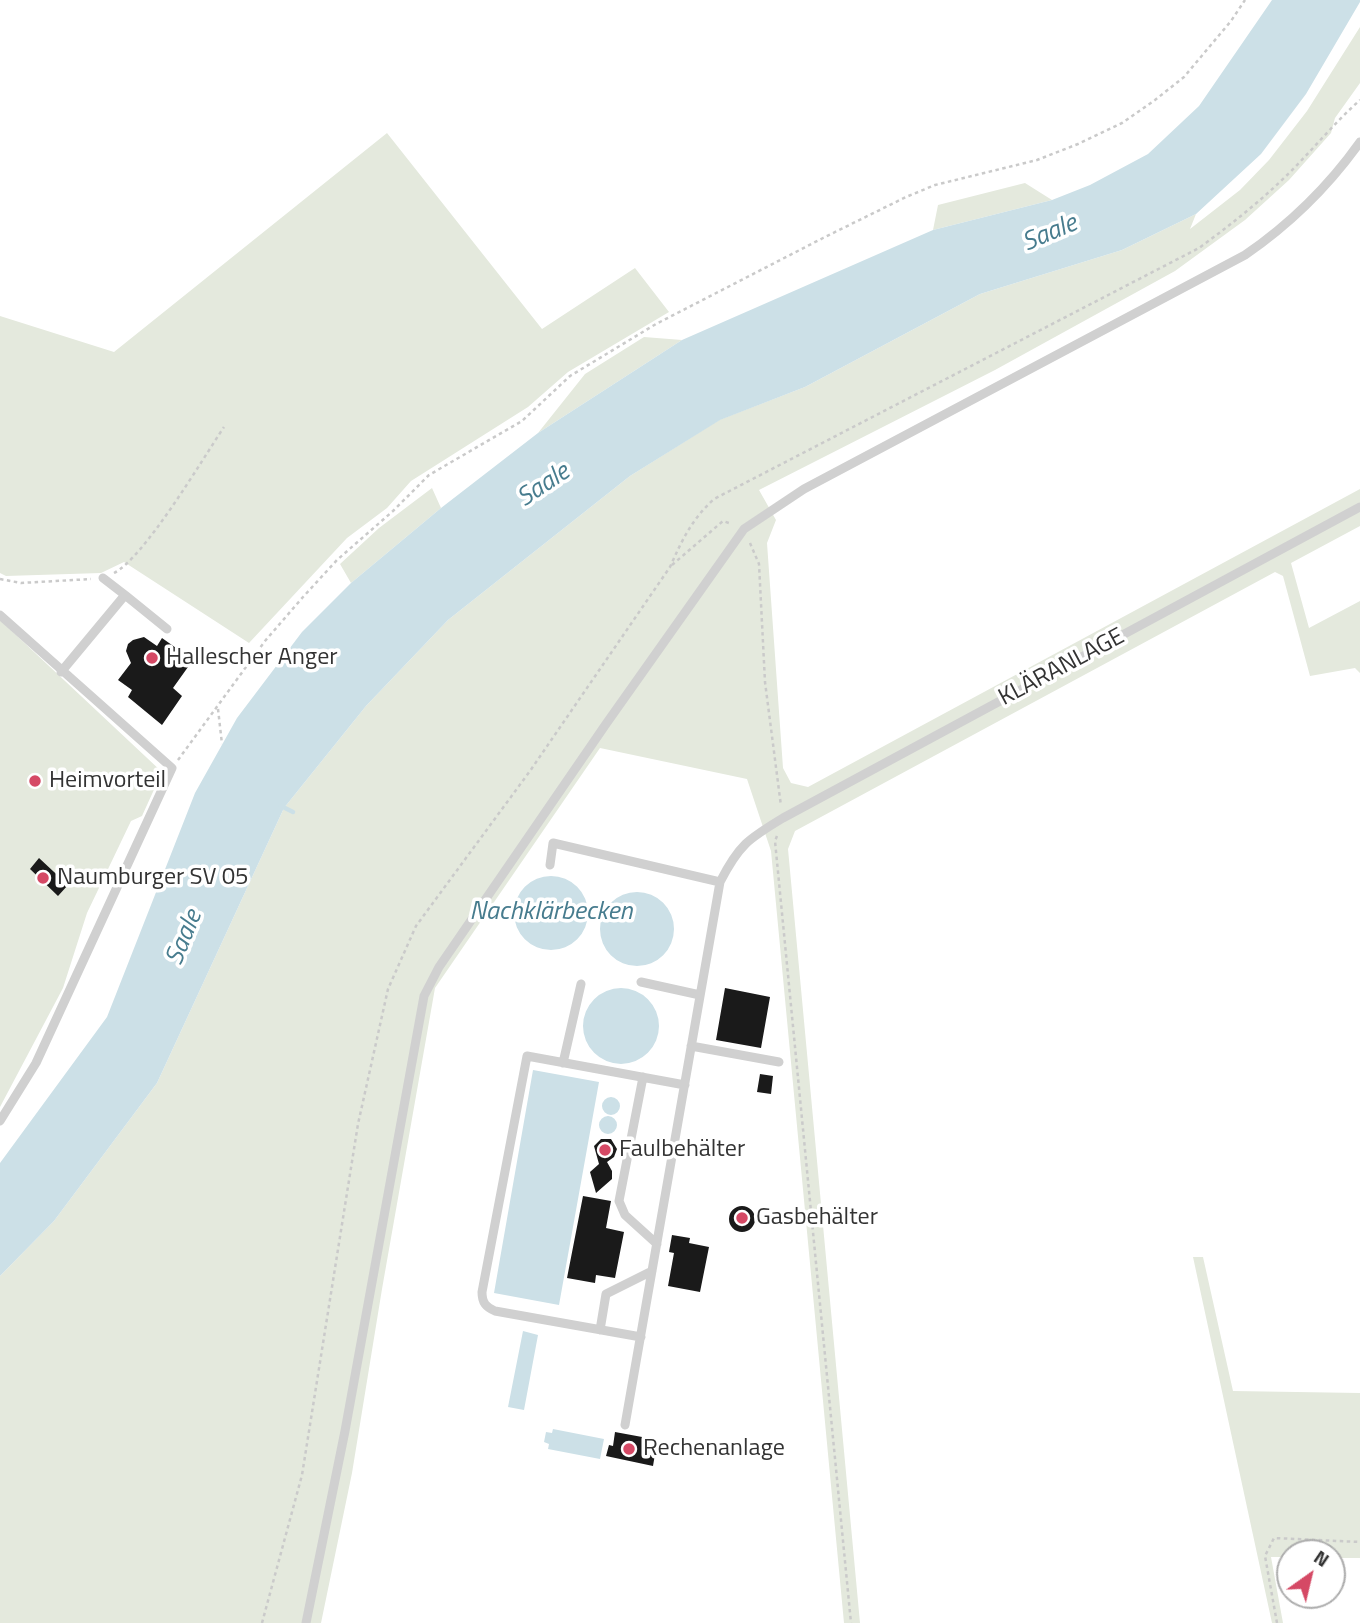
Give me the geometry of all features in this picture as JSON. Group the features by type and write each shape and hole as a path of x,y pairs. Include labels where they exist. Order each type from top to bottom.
{"lane":[{"path":"306,1623 345,1431 424,996 439,967 469,923 744,529 804,489 1245,255 1294,218 1330,181 1360,142"},
{"name":"KLÄRANLAGE","path":"625,1425 720,882 743,844 783,818 1360,507"},
{"path":"103,578 167,629"},
{"path":"61,671 125,596"},
{"path":"0,615 172,768 37,1063 0,1121"},
{"path":"550,865 553,844 720,882"},
{"path":"640,982 700,995"},
{"path":"563,1063 581,984"},
{"path":"691,1046 779,1062"},
{"path":"641,1337 495,1311 482,1301 527,1056 685,1084"},
{"path":"643,1077 619,1201 625,1215 657,1244"},
{"path":"600,1330 606,1294 652,1271"}],"path":[{"path":"172,768 265,641 337,560 429,475 522,421 570,376 656,324 906,197 935,186 1037,160 1122,123 1184,77 1245,0"},
{"path":"262,1623 302,1475 358,1124 388,989 416,926 530,771 670,567 685,532 714,499 1199,248 1242,217 1286,177 1332,126 1360,100"},
{"path":"0,579 21,583 103,578 123,568 144,545 224,427"},
{"path":"670,567 723,521 744,529 759,565 765,681 783,818 775,841 851,1623"},
{"path":"218,708 222,744"},
{"path":"1277,1623 1265,1556 1274,1538 1360,1542"}],"shaded area":[{"path":"1360,27 1360,83 1335,118 1331,133 1289,180 1245,220 1175,271 995,370 759,490 776,520 767,543 783,768 791,783 808,787 1360,489 1360,526 1291,563 1309,628 1360,601 1360,673 1355,668 1310,676 1283,576 1275,572 795,831 788,849 860,1623 844,1623 771,851 747,779 600,748 435,988 352,1473 321,1623 0,1623 0,1276 54,1221 157,1083 284,808 366,706 448,620 630,476 719,420 805,387 980,294 1122,250 1196,214 1190,229 1240,190 1269,160 1307,111"},
{"path":"387,133 542,329 635,268 669,312 568,372 528,407 411,481 387,508 347,538 249,643 124,562 101,573 6,576 0,573 0,316 114,352"},
{"path":"1025,183 1052,200 933,230 938,205"},
{"path":"644,337 682,340 538,433 585,374"},
{"path":"432,488 441,508 351,583 340,564 379,528"},
{"path":"0,620 162,772 142,816 131,821 87,913 63,988 0,1107"},
{"path":"1193,1257 1203,1257 1233,1391 1360,1393 1360,1558 1346,1558 1346,1539 1276,1539 1276,1557 1271,1557 1276,1584 1276,1609 1280,1609 1283,1623 1272,1623"}],"water":[{"name":"Saale","path":"1272,0 1360,2 1306,94 1261,154 1196,214 1122,250 980,294 805,387 720,420 630,476 448,620 366,706 284,808 157,1083 54,1221 0,1276 0,1163 107,1017 195,793 237,718 302,632 351,583 441,508 538,433 682,340 933,230 1052,200 1090,185 1148,154 1199,106"},
{"name":"Nachklärbecken","path":"544,876 558,876 572,882 582,892 588,913 586,927 572,944 558,950 544,950 530,944 520,934 514,920 514,906 520,892 530,882"},
{"name":"Nachklärbecken","path":"630,892 644,892 658,898 668,908 674,929 668,950 658,960 644,966 630,966 616,960 606,950 600,936 600,922 606,908 616,898"},
{"path":"621,988 635,991 648,999 656,1012 659,1026 656,1040 648,1053 635,1061 621,1064 607,1061 594,1053 586,1040 583,1026 586,1012 594,999 607,991"},
{"path":"533,1070 599,1082 559,1305 494,1293"},
{"path":"611,1097 617,1100 620,1106 617,1112 611,1115 605,1112 602,1106 605,1100"},
{"path":"608,1116 614,1119 617,1125 614,1131 608,1134 602,1131 599,1125 602,1119"},
{"path":"523,1331 538,1335 524,1410 508,1407"},
{"path":"553,1429 604,1439 600,1459 548,1449 549,1444 544,1442 546,1432 552,1433"}],"building":[{"path":"144,637 157,646 162,638 193,660 173,688 182,696 162,725 128,697 132,690 118,680 131,663 126,651 128,644"},
{"path":"39,858 68,885 58,896 30,869"},
{"path":"725,988 770,997 761,1048 716,1040"},
{"path":"760,1074 773,1076 771,1094 757,1092"},
{"path":"601,1139 611,1139 617,1149 614,1157 607,1162 612,1171 612,1179 596,1193 590,1172 599,1164 594,1146"},
{"path":"583,1196 611,1201 606,1228 624,1232 615,1278 596,1275 595,1283 567,1278"},
{"name":"Gasbehälter","path":"742,1206 751,1210 755,1219 751,1228 742,1232 733,1228 729,1219 733,1210"},
{"path":"672,1235 690,1238 689,1243 709,1247 700,1292 668,1286 674,1253 669,1252"},
{"name":"Rechenanlage","path":"615,1432 653,1439 650,1453 655,1454 653,1466 606,1456 609,1445 613,1446"}],"waterway":[{"path":"281,806 293,812"}],"place":[{"name":"Hallescher Anger","path":"152,658"},
{"name":"Heimvorteil","path":"35,781"},
{"name":"Naumburger SV 05","path":"43,878"},
{"name":"Faulbehälter","path":"605,1150"},
{"name":"Gasbehälter","path":"742,1218"},
{"name":"Rechenanlage","path":"629,1449"}]}
